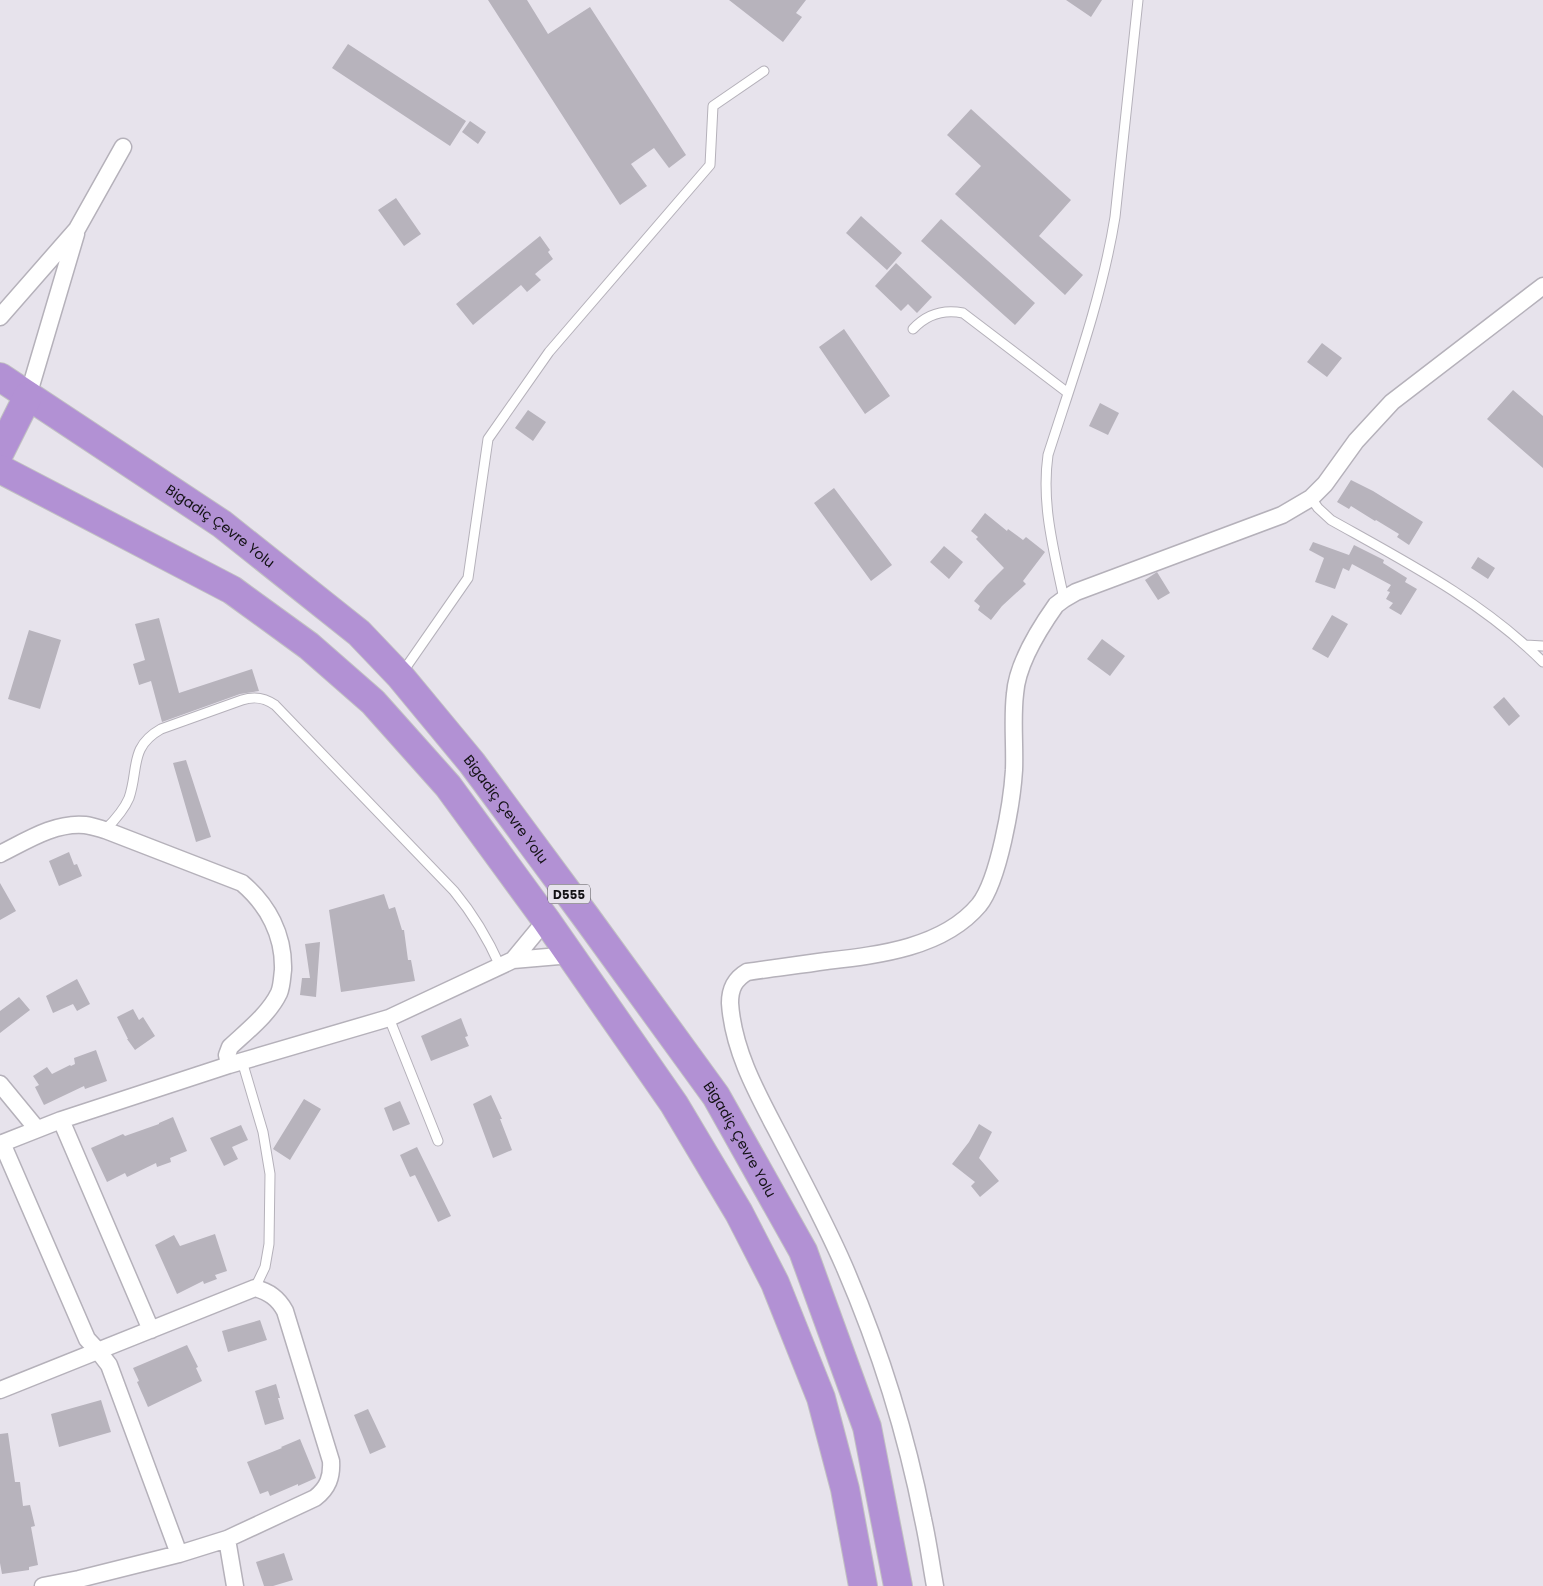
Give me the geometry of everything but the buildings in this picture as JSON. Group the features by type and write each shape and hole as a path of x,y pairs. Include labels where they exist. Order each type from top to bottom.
{"highway":[{"name":"Bigadiç Çevre Yolu","path":"0,377 222,524 359,633 400,676 472,763 716,1096 803,1251 867,1427 898,1586"},
{"path":"0,452 28,396"},
{"name":"D555","path":"0,469 232,590 309,646 373,702 448,786 571,955 674,1104 739,1213 775,1283 821,1398 845,1488 863,1586"}],"street":[{"path":"0,317 77,230 123,147"},
{"path":"28,396 77,230"},
{"path":"935,1586 923,1519 906,1446 887,1379 866,1320 843,1265 746,1067 733,1022 730,994 733,985 739,977 747,972 869,956 912,945 950,929 968,916 980,904 994,875 1011,795 1014,770 1015,693 1018,677 1024,660 1050,614 1064,599 1076,592 1282,515 1310,498 1325,484 1362,434 1392,402 1543,286"},
{"path":"0,854 54,828 85,825 105,830 242,883 264,905 272,919 278,933 282,954 282,976 280,991 271,1005 230,1047 227,1055 236,1063"},
{"path":"507,963 546,920"},
{"path":"179,1554 109,1366 87,1340 1,1143 61,1120 236,1063 389,1018 507,963 571,955"},
{"path":"0,1084 37,1129"},
{"path":"61,1120 151,1330"},
{"path":"0,1390 255,1288 272,1294 285,1311 331,1461 332,1471 327,1485 315,1498 227,1539 80,1582 43,1586"},
{"path":"227,1539 235,1586"}],"lane":[{"path":"1064,599 1046,510 1045,492 1048,455 1110,253 1138,0"},
{"path":"400,676 468,578 488,438 549,352 710,165 713,106 764,71"},
{"path":"913,329 920,321 939,312 963,313 1068,393"},
{"path":"1310,498 1331,520 1454,590 1502,624 1543,662"},
{"path":"1526,645 1543,646"},
{"path":"105,830 121,811 128,798 139,750 152,734 242,700 250,698 264,699 275,705 454,891 507,963"},
{"path":"389,1018 438,1141"},
{"path":"236,1063 263,1132 270,1174 269,1244 264,1267 255,1288"}]}
